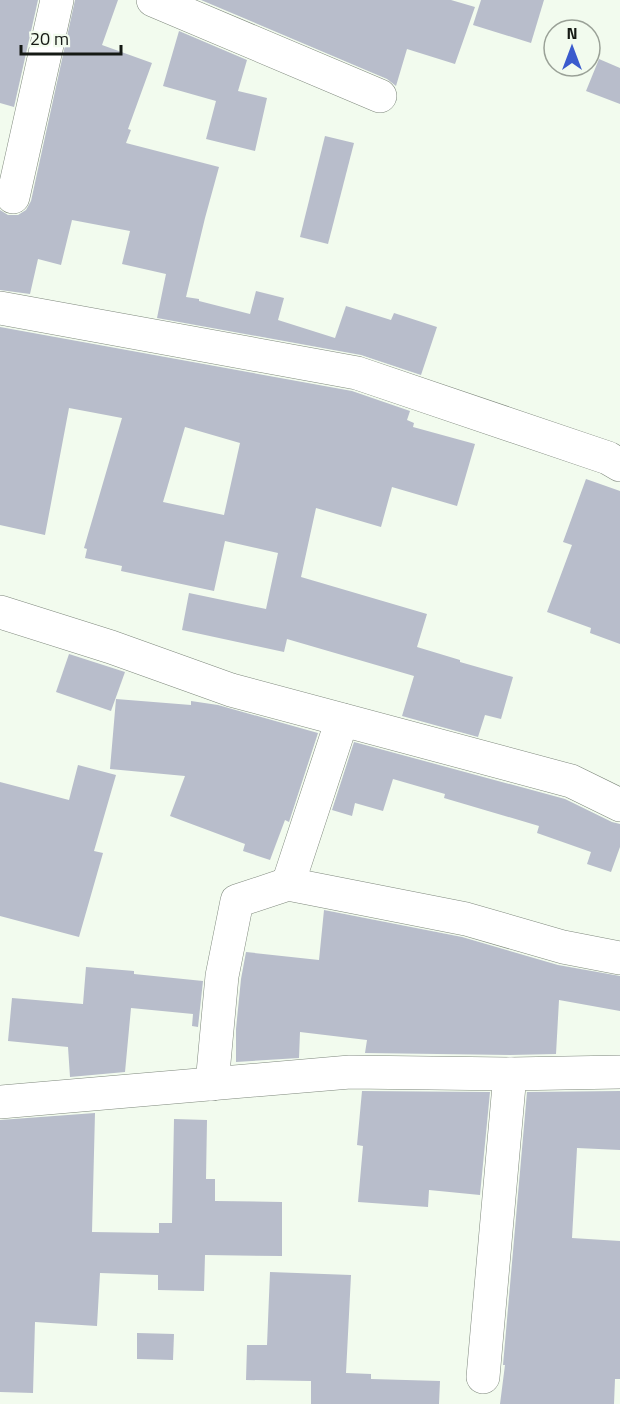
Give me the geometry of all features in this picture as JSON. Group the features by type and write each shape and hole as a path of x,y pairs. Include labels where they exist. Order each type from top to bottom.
{"street":[{"path":"13,197 57,0"},
{"path":"153,0 380,96"},
{"path":"0,308 357,373 608,458 620,465"},
{"path":"0,612 111,647 231,690 571,781 620,805"},
{"path":"288,884 342,720"},
{"path":"212,1084 222,976 237,901 288,884 466,919 563,947 620,958"},
{"path":"0,1102 350,1072 510,1074 620,1072"},
{"path":"483,1377 510,1074"}],"building":[{"path":"0,0 38,0 14,107 0,103"},
{"path":"75,0 118,0 102,45 152,63 128,129 131,130 126,143 219,167 186,297 250,314 256,291 284,298 278,320 335,338 346,306 391,320 394,313 437,327 421,375 361,355 157,318 166,274 122,264 130,231 72,220 61,265 38,259 30,294 0,290 0,210 8,215 18,215 26,210 31,201"},
{"path":"201,0 451,0 475,7 455,64 407,49 396,86 387,79"},
{"path":"481,0 544,0 531,43 473,25"},
{"path":"179,31 247,60 238,91 267,98 255,151 206,139 216,101 163,86"},
{"path":"602,60 620,68 620,104 586,91 591,78 602,78"},
{"path":"325,136 354,143 328,244 300,237"},
{"path":"0,327 352,391 410,411 407,420 414,423 413,427 475,444 457,506 392,487 381,527 316,508 301,577 427,614 417,647 513,677 501,719 485,715 478,737 402,716 414,676 287,639 284,652 182,630 189,593 266,609 278,553 225,541 214,591 121,571 122,566 85,558 87,549 84,548 122,418 69,408 45,535 0,525","holes":["185,427 240,443 224,515 163,502"]},
{"path":"586,479 620,491 620,644 590,633 591,628 547,612 572,545 563,542"},
{"path":"69,654 125,672 111,711 56,692"},
{"path":"116,699 191,705 191,701 218,705 318,733 289,822 285,820 270,860 243,851 245,844 170,816 185,776 110,769"},
{"path":"354,742 565,799 620,824 620,847 611,872 587,864 591,852 537,833 539,826 444,798 445,794 393,779 383,811 355,803 352,816 332,810"},
{"path":"78,765 116,775 94,851 103,853 79,937 0,916 0,782 69,800"},
{"path":"324,910 462,937 558,965 620,976 620,1011 559,1000 556,1054 365,1053 367,1040 300,1032 299,1058 236,1062 236,1029 246,952 319,960"},
{"path":"86,967 203,981 198,1027 192,1026 193,1014 131,1008 125,1072 70,1077 68,1047 8,1041 12,998 83,1004"},
{"path":"362,1091 490,1092 480,1195 429,1190 428,1207 358,1202 363,1146 357,1145"},
{"path":"620,1091 620,1150 577,1148 572,1238 620,1241 620,1379 615,1379 614,1404 500,1404 527,1092"},
{"path":"95,1113 92,1232 159,1233 159,1223 172,1223 174,1119 207,1120 206,1179 215,1179 215,1201 282,1202 282,1256 205,1255 204,1291 158,1290 158,1275 100,1273 97,1326 35,1322 33,1393 0,1392 0,1120"},
{"path":"270,1272 351,1275 346,1373 371,1374 371,1379 440,1381 439,1404 311,1404 311,1381 246,1380 247,1345 267,1345"},
{"path":"137,1333 174,1334 173,1360 137,1359"}]}
